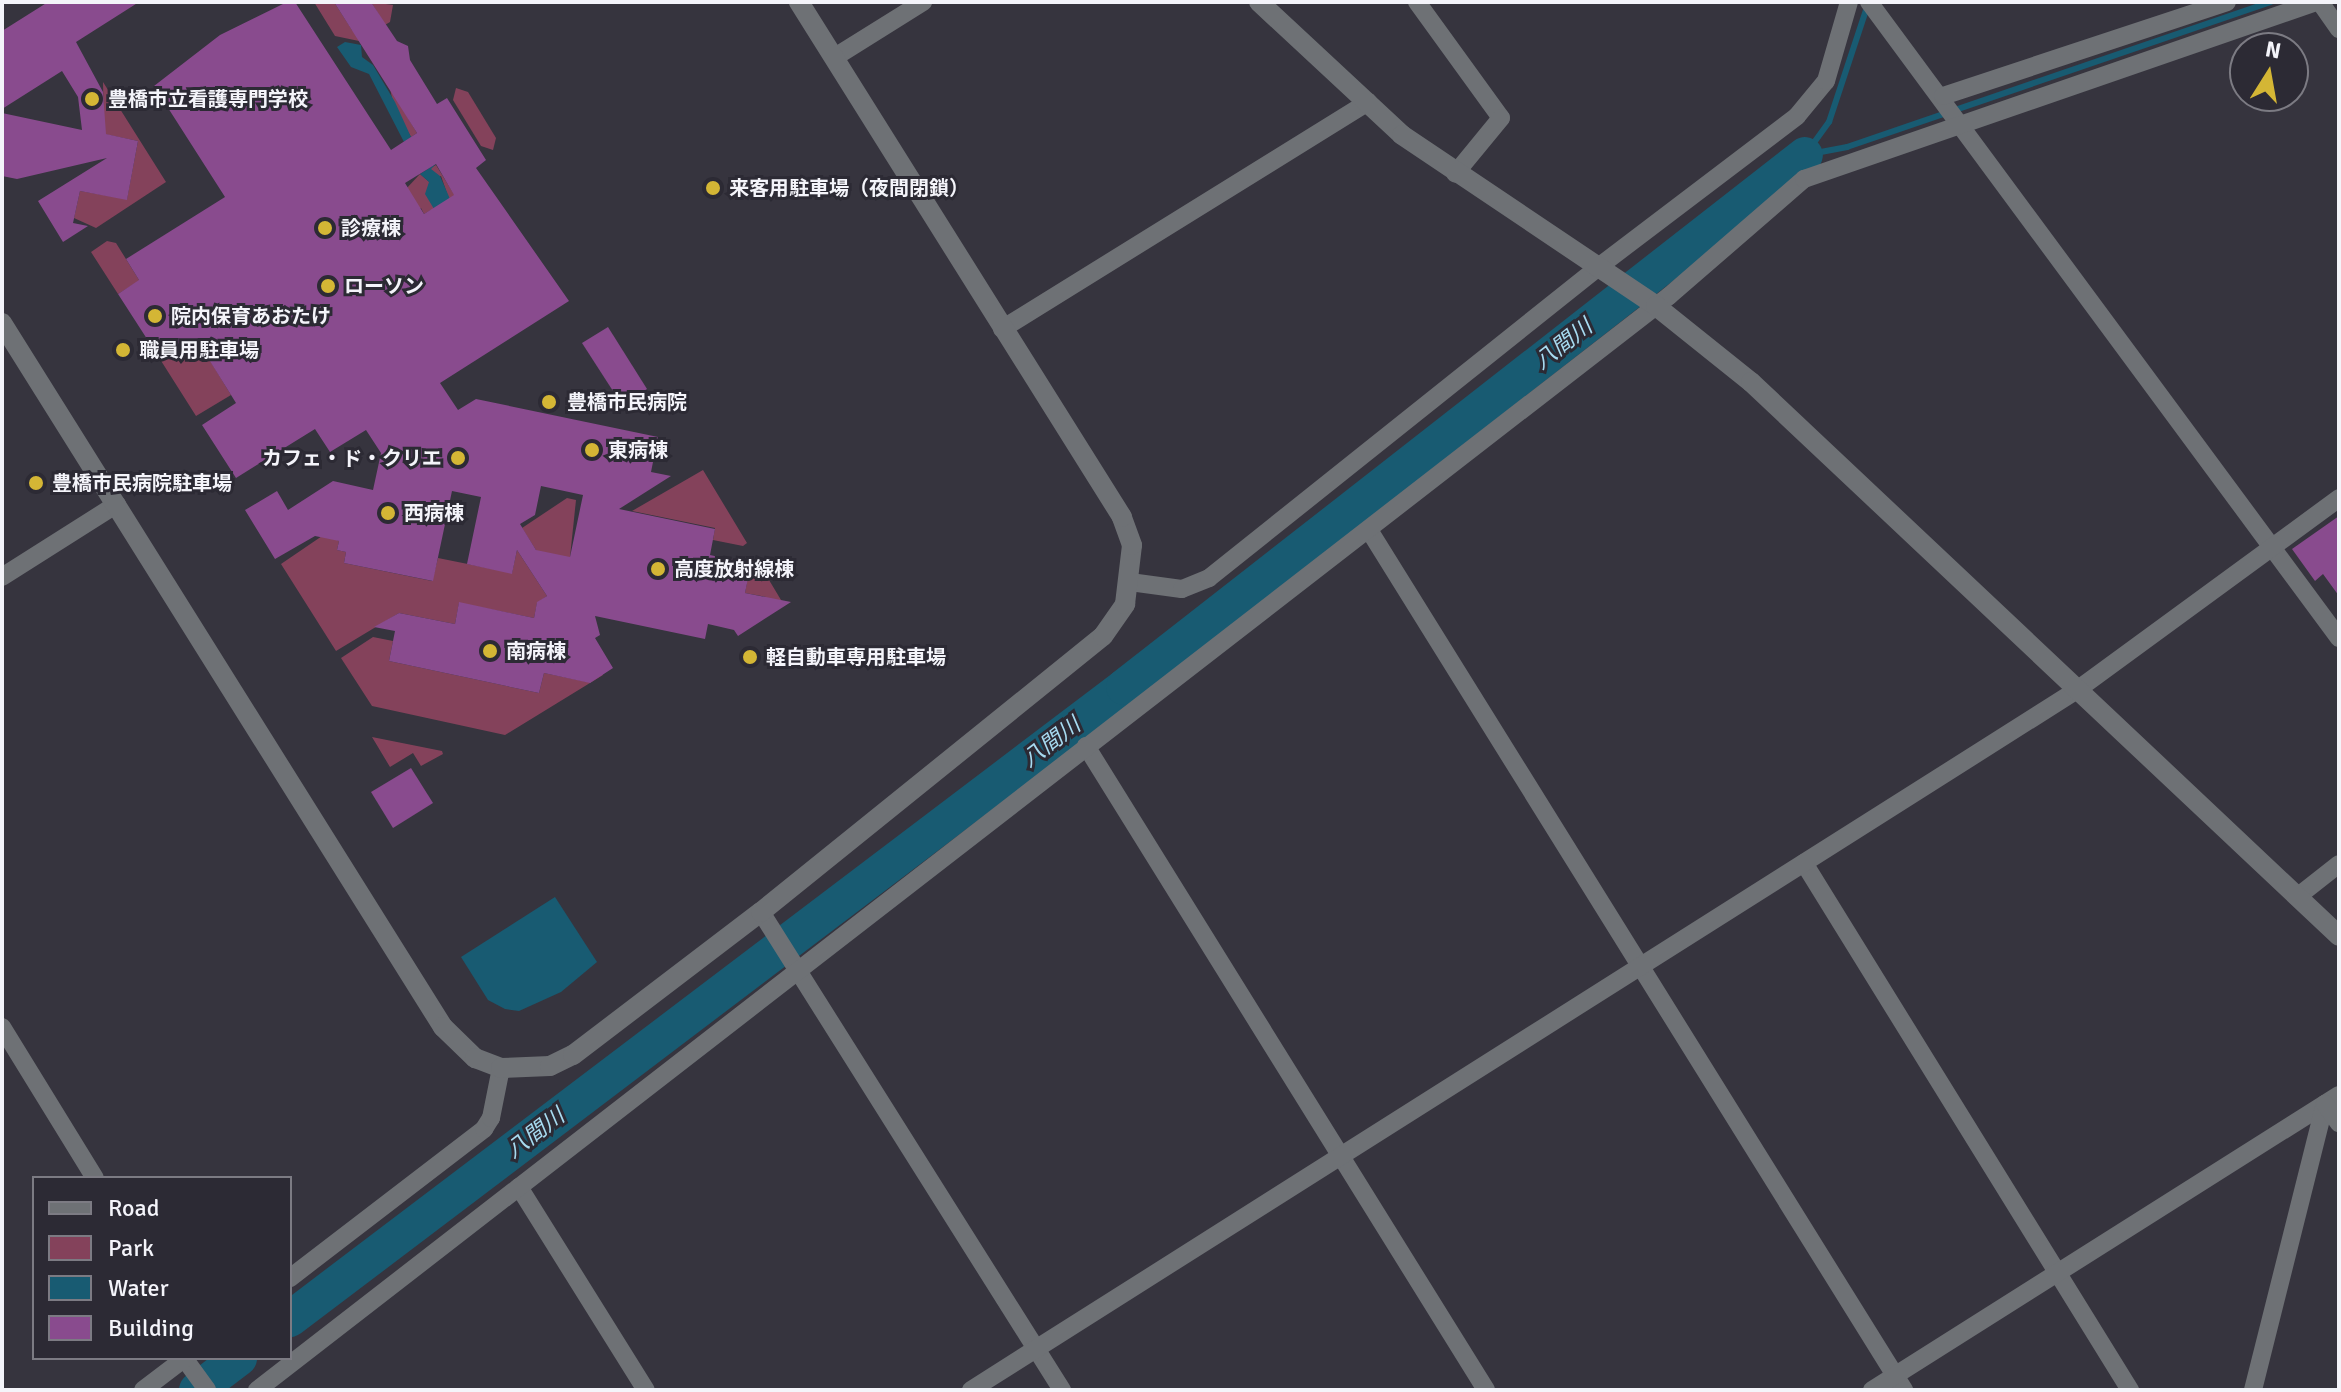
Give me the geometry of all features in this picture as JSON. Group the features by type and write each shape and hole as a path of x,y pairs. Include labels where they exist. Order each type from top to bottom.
{"street":[{"path":"2,323 443,1027 475,1058 501,1068 526,1071 573,1055 765,918 1103,636 1125,604 1130,582 1132,545 1122,517 799,2"},
{"path":"835,57 923,2"},
{"path":"1259,2 1368,102 1455,174 1656,306 1751,382 2339,936"},
{"path":"1417,2 1501,118 1455,174"},
{"path":"1130,582 1182,589 1209,578 1657,227 1818,97 1849,2"},
{"path":"1869,2 1943,96 2339,638"},
{"path":"1943,96 2227,2"},
{"path":"257,1390 797,968 1656,306 1804,179 2318,2 2339,29"},
{"path":"1002,329 1368,102"},
{"path":"971,1390 2077,690 2339,498"},
{"path":"2,577 117,504"},
{"path":"1369,530 1636,967 1899,1383"},
{"path":"1086,746 1486,1390"},
{"path":"1804,863 2130,1390"},
{"path":"2297,897 2339,864"},
{"path":"765,918 1062,1390"},
{"path":"2,1027 94,1176"},
{"path":"292,1276 484,1129 491,1118 501,1068"},
{"path":"1872,1390 1899,1383 2058,1274 2332,1100"},
{"path":"2332,1100 2339,1123"},
{"path":"2253,1390 2332,1100"},
{"path":"519,1187 646,1390"},
{"path":"143,1390 182,1360"},
{"path":"186,1360 207,1390"}],"green space":[{"path":"314,2 334,2 352,30 365,37 359,41 335,36"},
{"path":"371,2 393,5 390,22 373,32 379,15"},
{"path":"103,82 166,182 96,228 74,218 80,191 127,199 138,141 104,134"},
{"path":"390,88 417,133 411,137 394,108"},
{"path":"456,88 468,92 496,138 493,150 481,146 453,100"},
{"path":"436,165 468,217 431,210 424,214 421,208 414,212 405,190 420,174 449,199 441,176 436,178 430,168"},
{"path":"107,241 116,243 144,288 134,284 118,294 91,252"},
{"path":"194,342 193,349 203,349 231,395 196,416 158,356 176,344 181,351"},
{"path":"703,470 747,543 743,546 713,540 715,528 632,511"},
{"path":"567,498 576,500 570,557 541,558 522,528"},
{"path":"325,534 339,541 337,550 346,552 344,563 432,581 438,558 512,573 517,550 547,596 537,603 534,618 459,603 455,624 399,613 336,651 281,564"},
{"path":"760,565 781,600 763,611 766,597 745,593 749,572"},
{"path":"373,637 393,641 389,661 539,693 544,673 588,682 593,658 603,675 505,735 372,706 341,658"},
{"path":"372,737 442,751 443,754 421,766 413,753 390,767"}],"water":[{"path":"345,42 361,45 362,57 373,65 395,102 411,137 404,142 369,74 351,67 337,47"},
{"path":"436,164 431,169 440,176 450,199 434,209 425,194 429,182 420,174"},
{"path":"555,897 597,962 561,992 519,1011 505,1009 488,1000 461,957"}],"building":[{"name":"豊橋市立看護専門学校","path":"48,2 139,2 76,42 103,92 106,134 138,141 127,200 80,191 73,223 88,226 63,242 38,201 107,158 17,179 2,176 2,113 82,130 78,97 62,71 2,109 2,31"},
{"path":"287,2 295,2 391,150 417,133 334,2 371,2 397,41 408,46 410,60 437,104 447,98 486,160 476,168 569,301 440,383 458,410 476,399 658,437 651,472 671,476 619,509 715,529 710,555 751,564 745,593 791,602 738,636 734,630 708,624 705,639 595,616 600,635 595,638 613,668 590,683 544,673 539,693 389,661 395,631 374,627 399,613 455,624 459,602 534,618 537,602 547,596 517,550 512,574 467,564 481,497 452,491 433,581 344,563 346,552 337,550 339,541 315,536 275,559 245,510 277,491 288,510 333,481 373,490 381,453 366,430 330,452 315,429 236,478 202,425 236,403 203,350 188,346 181,351 176,344 158,356 118,294 139,280 126,259 225,197 154,86 220,35","holes":["436,164 454,195 424,214 405,183","541,486 583,495 570,557 536,550 520,524 535,515"]},
{"path":"608,327 647,389 622,405 582,343"},
{"path":"2339,516 2339,596 2323,574 2315,581 2292,549"},
{"path":"411,768 433,803 393,828 371,792"}],"waterway":[{"path":"1805,155 1847,147 2271,2"},
{"path":"1805,155 1829,122 1868,4"},
{"name":"八間川","path":"292,1317 1124,687 1805,155"},
{"name":"八間川","path":"197,1390 236,1360"}],"place":[{"name":"豊橋市立看護専門学校","path":"92,99"},
{"name":"来客用駐車場（夜間閉鎖）","path":"713,188"},
{"name":"診療棟","path":"325,228"},
{"name":"ローソン","path":"328,286"},
{"name":"院内保育あおたけ","path":"155,316"},
{"name":"職員用駐車場","path":"123,350"},
{"name":"豊橋市民病院","path":"549,402"},
{"name":"東病棟","path":"592,450"},
{"name":"カフェ・ド・クリエ","path":"458,458"},
{"name":"豊橋市民病院駐車場","path":"36,483"},
{"name":"西病棟","path":"388,513"},
{"name":"高度放射線棟","path":"658,569"},
{"name":"南病棟","path":"490,651"},
{"name":"軽自動車専用駐車場","path":"750,657"}]}
